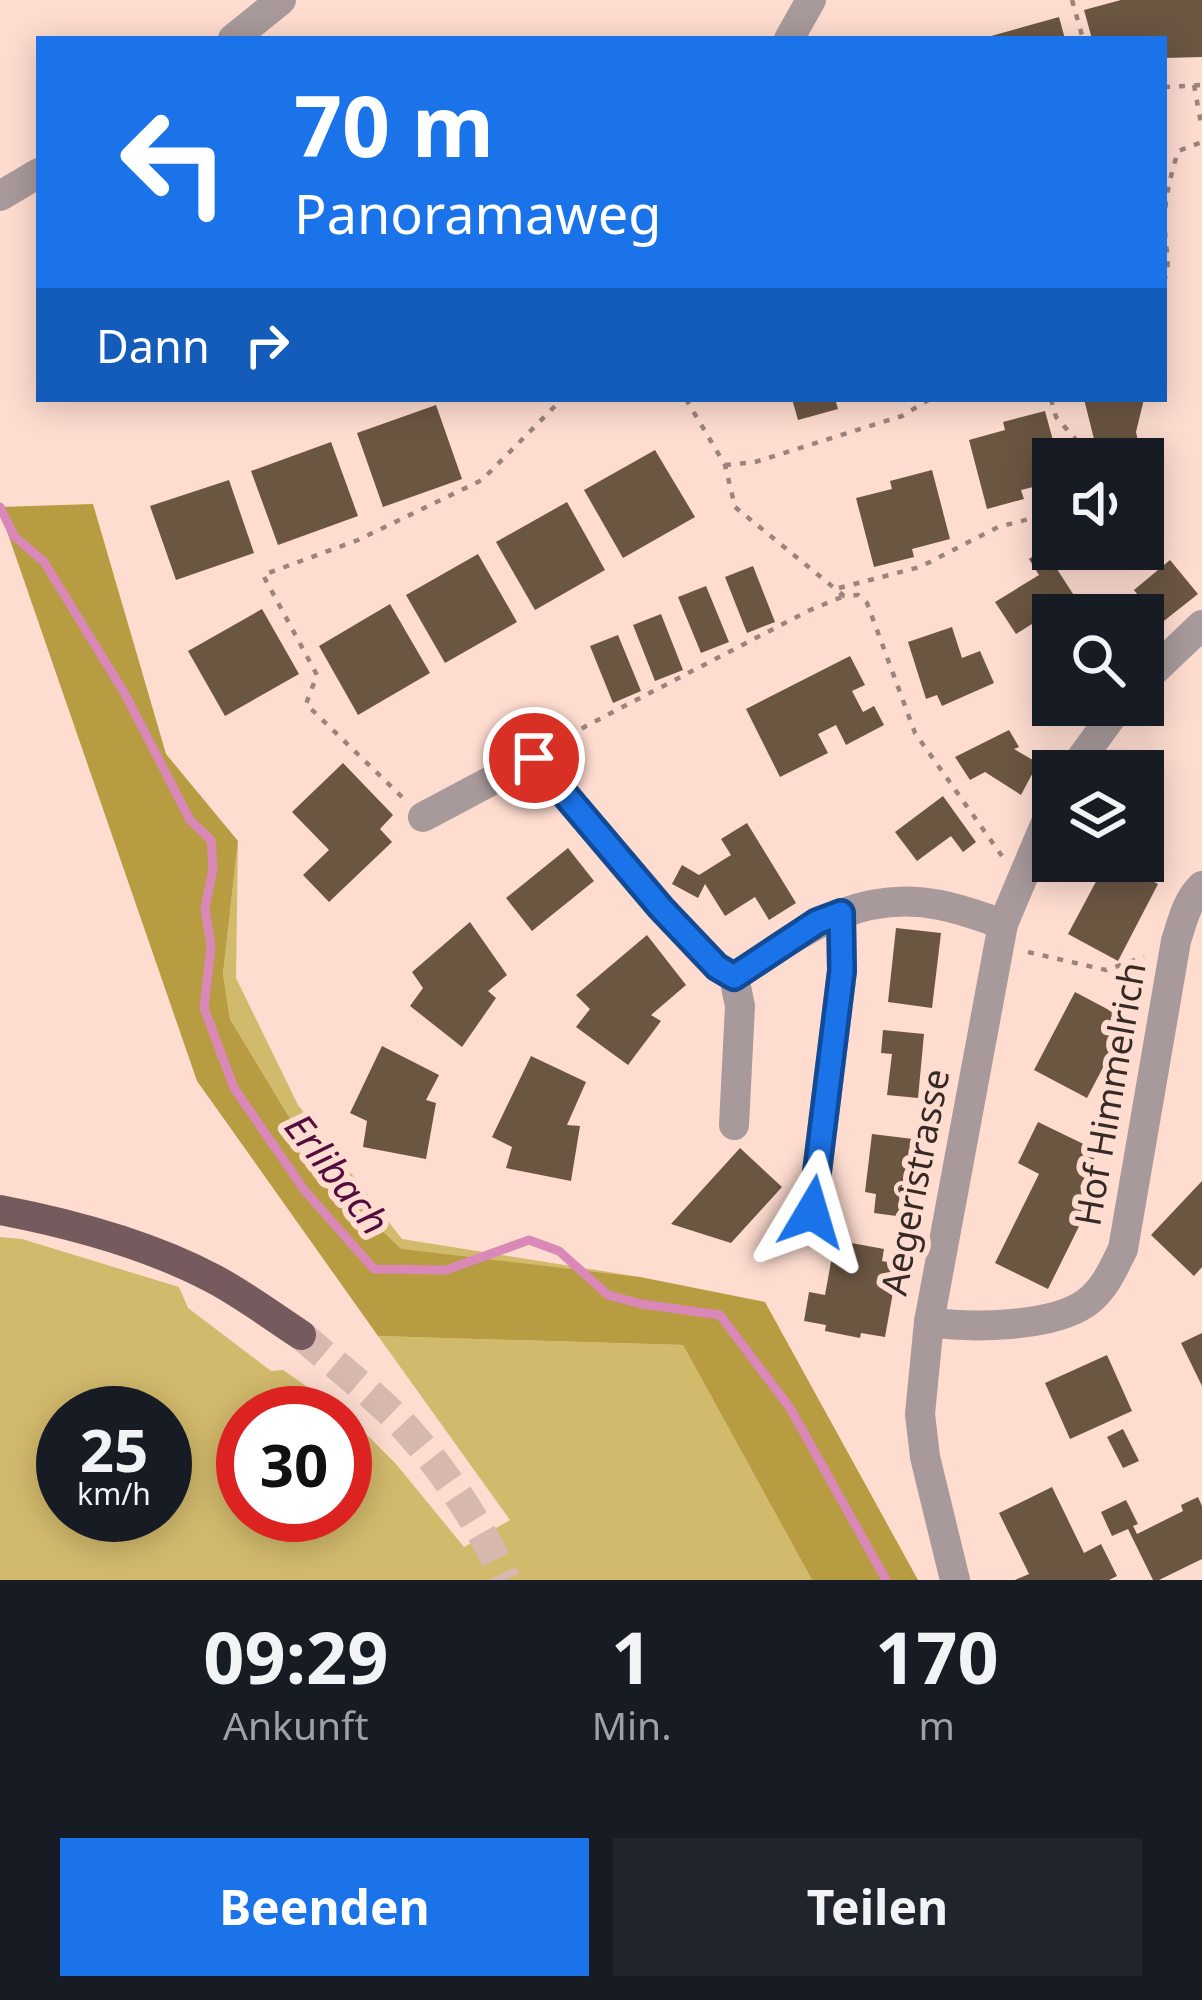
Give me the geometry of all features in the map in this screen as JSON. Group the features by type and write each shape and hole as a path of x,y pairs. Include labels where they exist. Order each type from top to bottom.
{"main road":[{"path":"0,1210 100,1233 157,1255 213,1279 301,1335"}],"street":[{"path":"236,36 281,0"},
{"path":"791,36 812,0"},
{"path":"0,196 36,175"},
{"path":"1164,662 1202,625"},
{"path":"423,817 534,758 661,908 717,967 734,977 740,1006 734,1125"},
{"name":"Aegeristrasse","path":"955,1580 925,1457 920,1414 929,1322 1010,936 1032,869"},
{"name":"Hof Himmelrich","path":"929,1322 965,1327 1046,1318 1084,1305 1106,1283 1124,1249 1176,941 1202,886"},
{"path":"734,977 817,922 894,902 939,904 1010,936"},
{"path":"812,1212 842,971 841,913"}],"path":[{"path":"1072,0 1082,36"},
{"path":"1167,87 1198,85 1202,129"},
{"path":"1167,187 1178,151 1202,142"},
{"path":"423,817 306,704 317,675 263,575 358,540 482,481 559,402"},
{"path":"688,402 725,465 735,507 844,596"},
{"path":"725,465 754,462 902,416 925,402"},
{"path":"1052,402 1056,417 1074,438"},
{"path":"836,589 920,567 998,527 1032,518"},
{"path":"534,758 586,725 808,611 858,595 867,604 915,733 1006,861"},
{"path":"1010,936 1106,970 1176,941"}],"shaded area":[{"path":"93,504 166,754 238,841 223,974 230,1019 324,1175 401,1249 640,1277 765,1302 918,1580 812,1580 683,1345 378,1336 197,1081 0,511 0,507"},
{"path":"238,841 236,978 298,1105 402,1239 640,1277 401,1250 324,1175 230,1019 223,974"},
{"path":"0,1237 22,1239 179,1287 188,1308 271,1371 283,1370 306,1386 216,1386 216,1542 372,1542 372,1440 464,1547 510,1520 378,1336 683,1345 812,1580 0,1580"}],"building":[{"path":"1121,0 1202,0 1202,57 1167,58 1167,36 1091,36 1084,10"},
{"path":"1059,17 1064,36 991,36"},
{"path":"793,402 836,402 838,409 798,420"},
{"path":"1085,402 1143,402 1137,438 1094,438"},
{"path":"436,405 462,479 383,507 357,433"},
{"path":"1045,411 1052,438 1032,438 1032,487 1021,490 1024,499 987,509 969,440 1005,430 1003,422"},
{"path":"331,442 358,516 278,545 251,471"},
{"path":"655,450 695,517 623,558 584,490"},
{"path":"932,470 950,539 912,549 914,557 874,567 856,498 892,489 890,481"},
{"path":"229,480 254,553 176,580 150,506"},
{"path":"567,502 605,570 535,610 496,542"},
{"path":"478,554 517,622 445,663 406,595"},
{"path":"1170,560 1198,594 1164,621 1164,594 1134,590 1164,570"},
{"path":"753,566 775,622 747,633 725,577"},
{"path":"1036,570 1058,570 1073,594 1032,594 1032,624 1016,634 995,602 1039,575"},
{"path":"706,586 729,642 701,653 678,597"},
{"path":"390,604 430,673 358,715 319,646"},
{"path":"262,609 299,674 225,716 188,651"},
{"path":"661,614 683,670 655,681 633,625"},
{"path":"952,627 962,658 980,651 994,683 942,706 937,695 926,699 908,642"},
{"path":"618,635 641,691 613,703 590,646"},
{"path":"850,656 865,685 852,691 863,712 874,706 884,725 846,745 836,725 818,734 828,753 780,777 746,709"},
{"path":"1009,730 1019,747 1014,749 1032,760 1032,774 1021,795 985,772 970,780 955,757"},
{"path":"343,763 393,815 380,829 392,842 329,902 303,875 329,850 292,812"},
{"path":"943,796 976,842 963,852 951,836 917,861 895,832"},
{"path":"747,823 796,903 769,920 755,897 725,916 705,884 698,898 672,884 682,865 699,875 731,855 721,839"},
{"path":"568,848 594,881 532,931 506,898"},
{"path":"1096,882 1158,884 1118,961 1068,934"},
{"path":"470,922 507,975 488,991 496,998 462,1047 410,1006 423,988 412,972"},
{"path":"896,928 941,933 932,1008 888,1002"},
{"path":"647,935 686,985 651,1015 661,1021 628,1065 576,1027 590,1009 576,995"},
{"path":"1075,992 1128,1020 1087,1098 1034,1070"},
{"path":"883,1030 924,1034 918,1098 887,1095 892,1054 881,1053"},
{"path":"382,1046 439,1075 426,1100 436,1103 426,1159 363,1147 367,1121 350,1113"},
{"path":"531,1056 586,1082 567,1125 580,1126 571,1181 506,1168 512,1147 492,1137"},
{"path":"1038,1122 1098,1151 1080,1187 1095,1194 1048,1289 995,1263 1039,1174 1018,1163"},
{"path":"872,1134 913,1139 904,1217 874,1213 876,1194 865,1192"},
{"path":"740,1148 782,1187 731,1243 671,1224"},
{"path":"1202,1181 1202,1267 1194,1276 1151,1235"},
{"path":"835,1240 884,1249 882,1261 898,1264 885,1337 861,1333 860,1338 804,1321 809,1292 825,1295"},
{"path":"1202,1333 1202,1386 1181,1343"},
{"path":"1107,1355 1132,1411 1070,1439 1045,1383"},
{"path":"1123,1429 1139,1461 1123,1468 1107,1437"},
{"path":"1052,1487 1084,1553 1101,1544 1117,1576 1109,1580 1015,1580 1029,1574 999,1513"},
{"path":"1198,1497 1202,1559 1159,1580 1153,1580 1128,1529 1112,1536 1101,1512 1126,1500 1138,1524 1133,1526 1137,1534 1183,1511 1181,1505"}],"waterway":[{"name":"Erlibach","path":"0,507 14,536 44,562 125,694 190,820 211,840 213,869 205,908 211,946 204,1008 234,1088 305,1191 374,1269 446,1270 529,1240 559,1251 608,1295 720,1315 790,1408 886,1580"}],"tunnel":[{"path":"301,1335 417,1441 460,1497 506,1580"}],"route":[{"path":"534,758 661,908 717,967 734,977 817,922 841,913 842,971 812,1212"}]}
